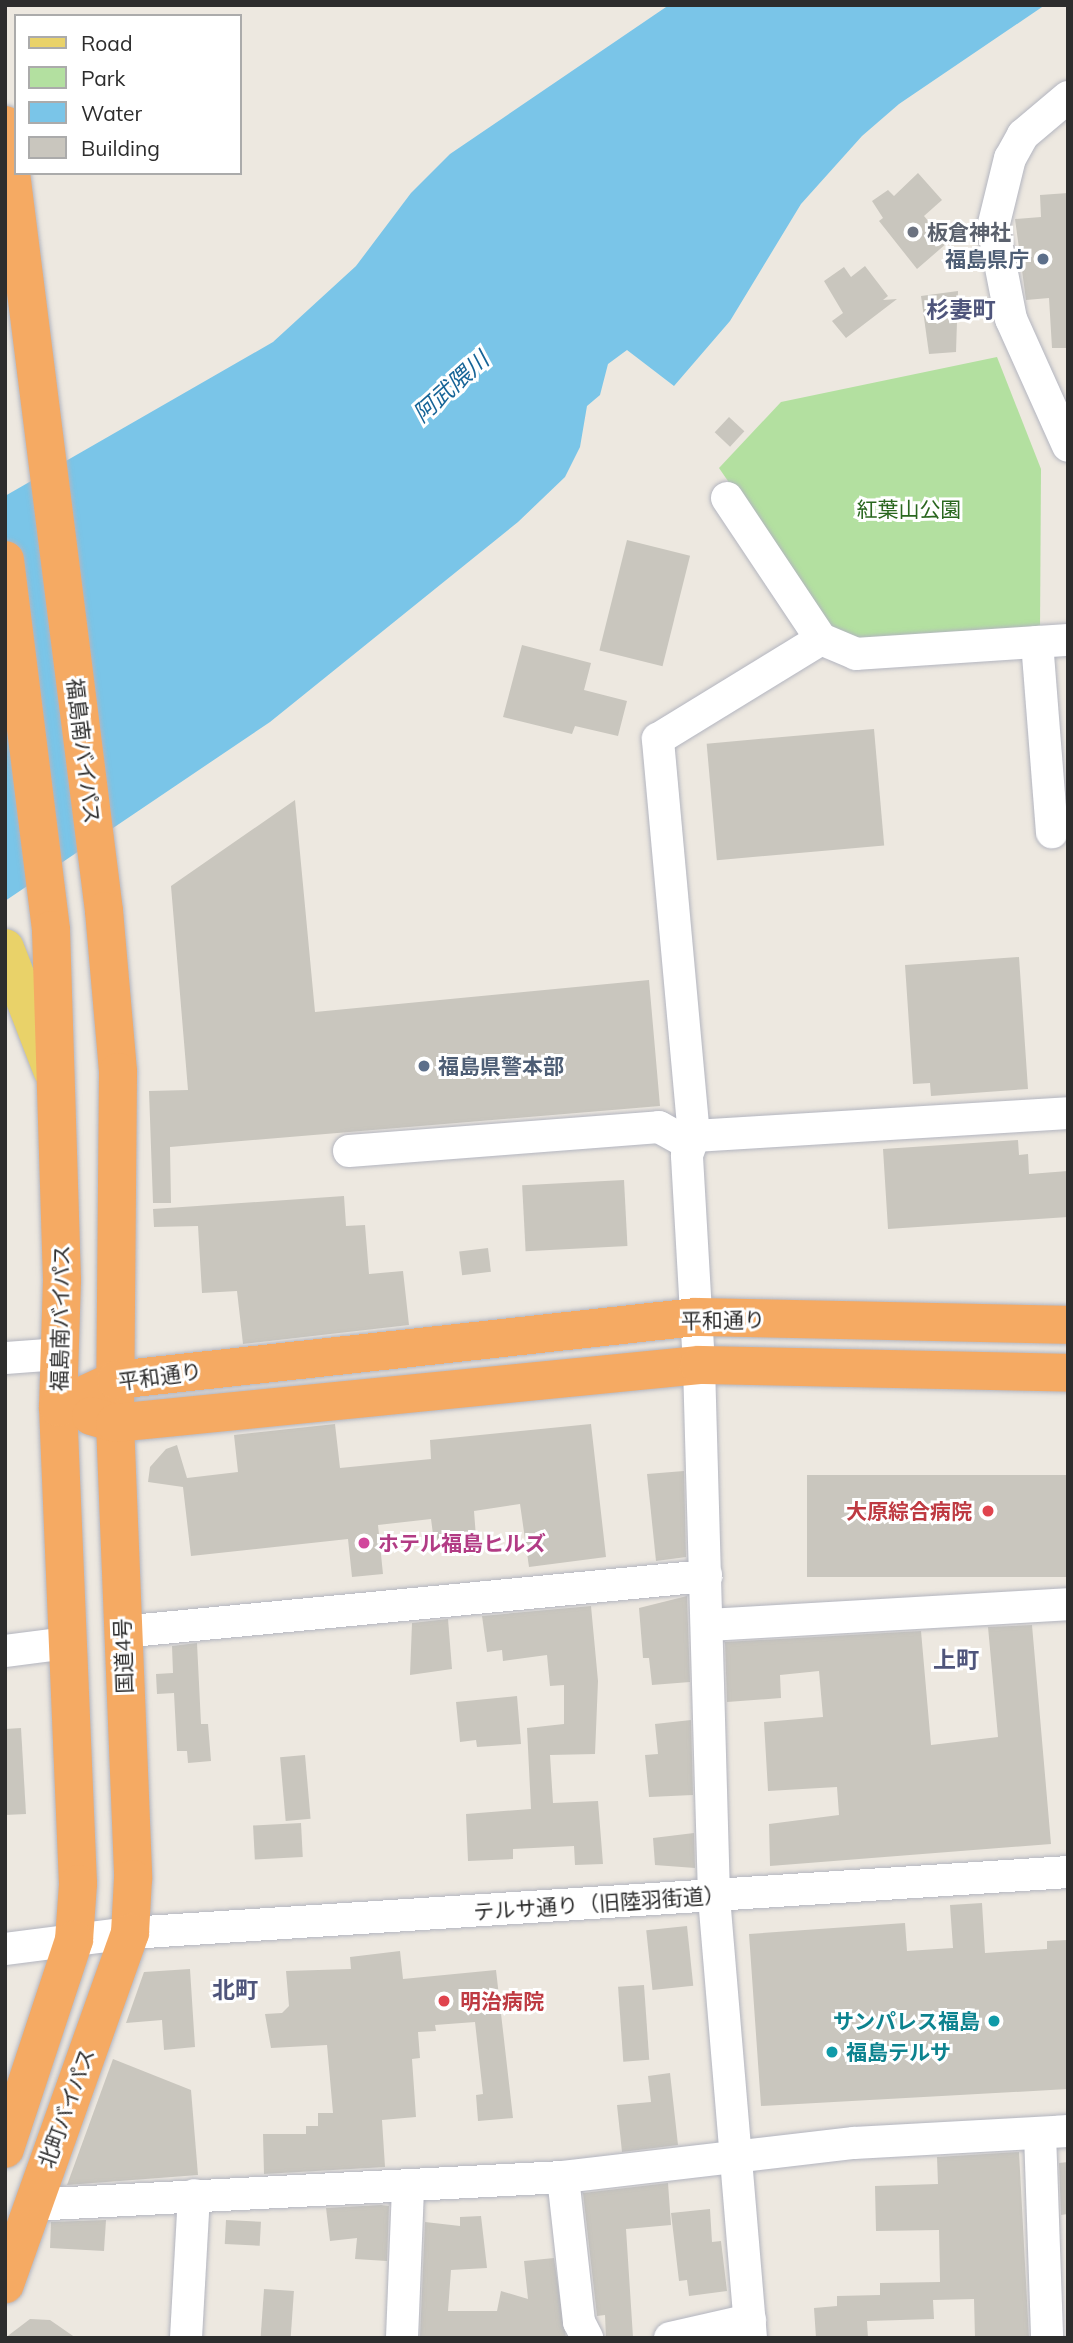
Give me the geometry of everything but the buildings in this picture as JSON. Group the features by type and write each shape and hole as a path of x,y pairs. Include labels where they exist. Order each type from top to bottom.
{"highway":[{"name":"福島南バイパス","path":"5,125 104,912 118,1072 116,1380"},
{"name":"福島南バイパス","path":"5,559 51,930 57,1084 58,1407"},
{"name":"平和通り","path":"58,1407 116,1380 696,1317 1068,1325"},
{"name":"平和通り","path":"58,1407 115,1423 699,1365 1068,1373"},
{"name":"国道4号","path":"116,1380 130,1933"},
{"path":"58,1407 78,1884 74,1940"},
{"name":"北町バイパス","path":"5,2284 130,1933"},
{"name":"北町バイパス","path":"5,2149 74,1940"}],"main road":[{"path":"8,960 57,1084"}],"street":[{"path":"1066,440 1011,319 993,227 1010,158 1023,135 1068,97"},
{"path":"727,498 821,639 856,654 1052,641 1052,832"},
{"path":"670,2338 750,2329 738,2156 714,1896 699,1365 687,1186 692,1140 658,739 821,639"},
{"path":"349,1152 659,1127 692,1140 1068,1113"},
{"path":"5,1358 59,1354"},
{"path":"121,1632 706,1576"},
{"path":"707,1625 1068,1604"},
{"path":"5,1651 67,1643"},
{"name":"テルサ通り（旧陸羽街道）","path":"5,1949 130,1933 1068,1872"},
{"path":"31,2205 563,2177 854,2143 1054,2133 1055,2279 1047,2338"},
{"path":"563,2177 579,2322 587,2338"},
{"path":"402,2338 408,2187"},
{"path":"186,2338 194,2195"}],"green space":[{"name":"紅葉山公園","path":"997,357 1041,469 1040,633 860,642 829,628 719,468 781,402"}],"water":[{"name":"阿武隈川","path":"669,5 1045,5 899,104 862,136 801,204 730,321 674,386 627,350 608,364 600,395 587,406 580,447 565,477 518,522 270,722 5,901 5,496 273,342 356,266 411,193 450,154"}],"place":[{"name":"板倉神社","path":"913,232"},
{"name":"福島県庁","path":"1043,259"},
{"name":"福島県警本部","path":"424,1066"},
{"name":"大原綜合病院","path":"988,1511"},
{"name":"ホテル福島ヒルズ","path":"364,1543"},
{"name":"明治病院","path":"444,2001"},
{"name":"サンパレス福島","path":"994,2021"},
{"name":"福島テルサ","path":"832,2052"}],"district":[{"name":"杉妻町","path":"961,310"},
{"name":"上町","path":"956,1660"},
{"name":"北町","path":"235,1990"}]}
